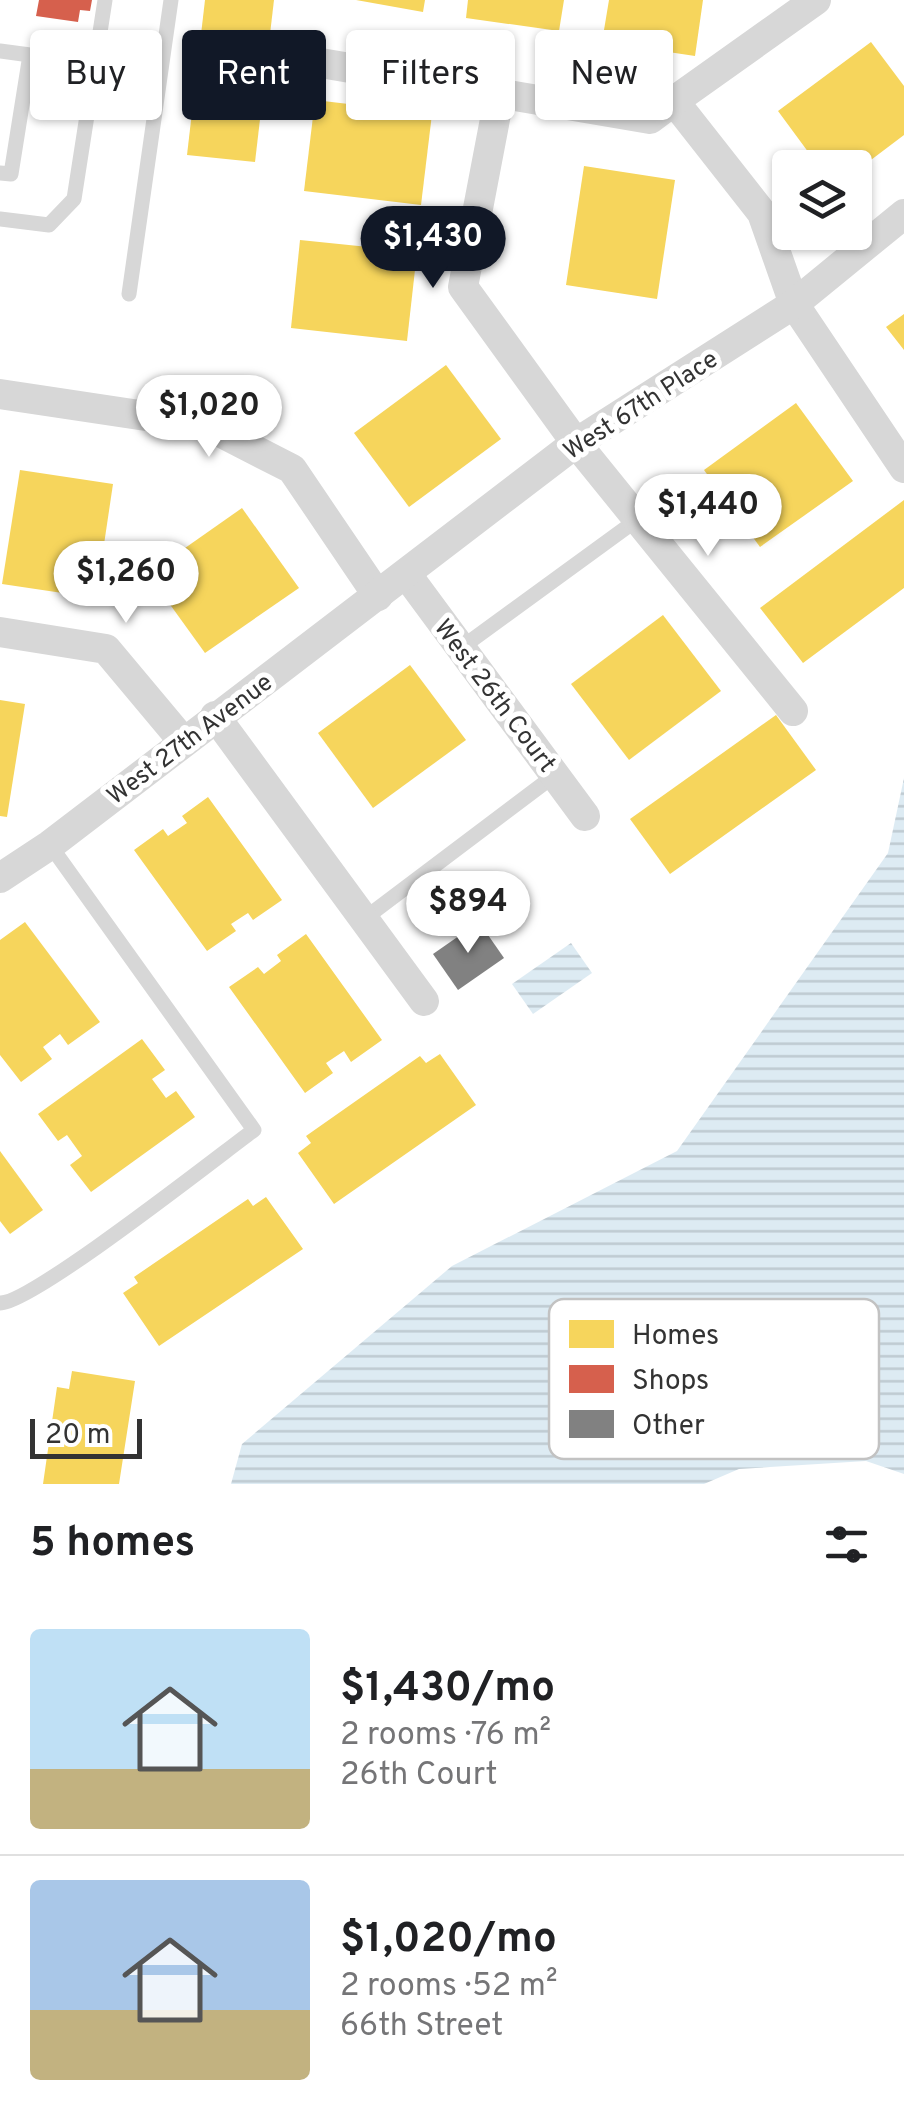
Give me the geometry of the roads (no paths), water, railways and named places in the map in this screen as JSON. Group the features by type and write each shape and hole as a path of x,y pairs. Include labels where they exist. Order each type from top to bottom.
{"street":[{"path":"515,96 650,119 816,0"},
{"path":"674,100 762,213 794,304 904,468"},
{"path":"495,120 463,287 576,443 793,712"},
{"name":"West 67th Place","path":"378,596 576,443 794,304 904,214"},
{"path":"0,394 206,425 292,469 378,596"},
{"name":"West 26th Court","path":"406,574 586,816"},
{"name":"West 27th Avenue","path":"0,878 50,845 378,596"},
{"path":"0,632 106,649 184,740"},
{"path":"215,716 424,1001"}],"lane":[{"path":"0,219 48,225 74,199 105,0"},
{"path":"129,294 170,0"},
{"path":"0,51 30,56 11,174 0,172"},
{"path":"461,648 638,519"},
{"path":"364,918 555,775"},
{"path":"0,1303 11,1303 58,1272 254,1130 50,845"}]}
